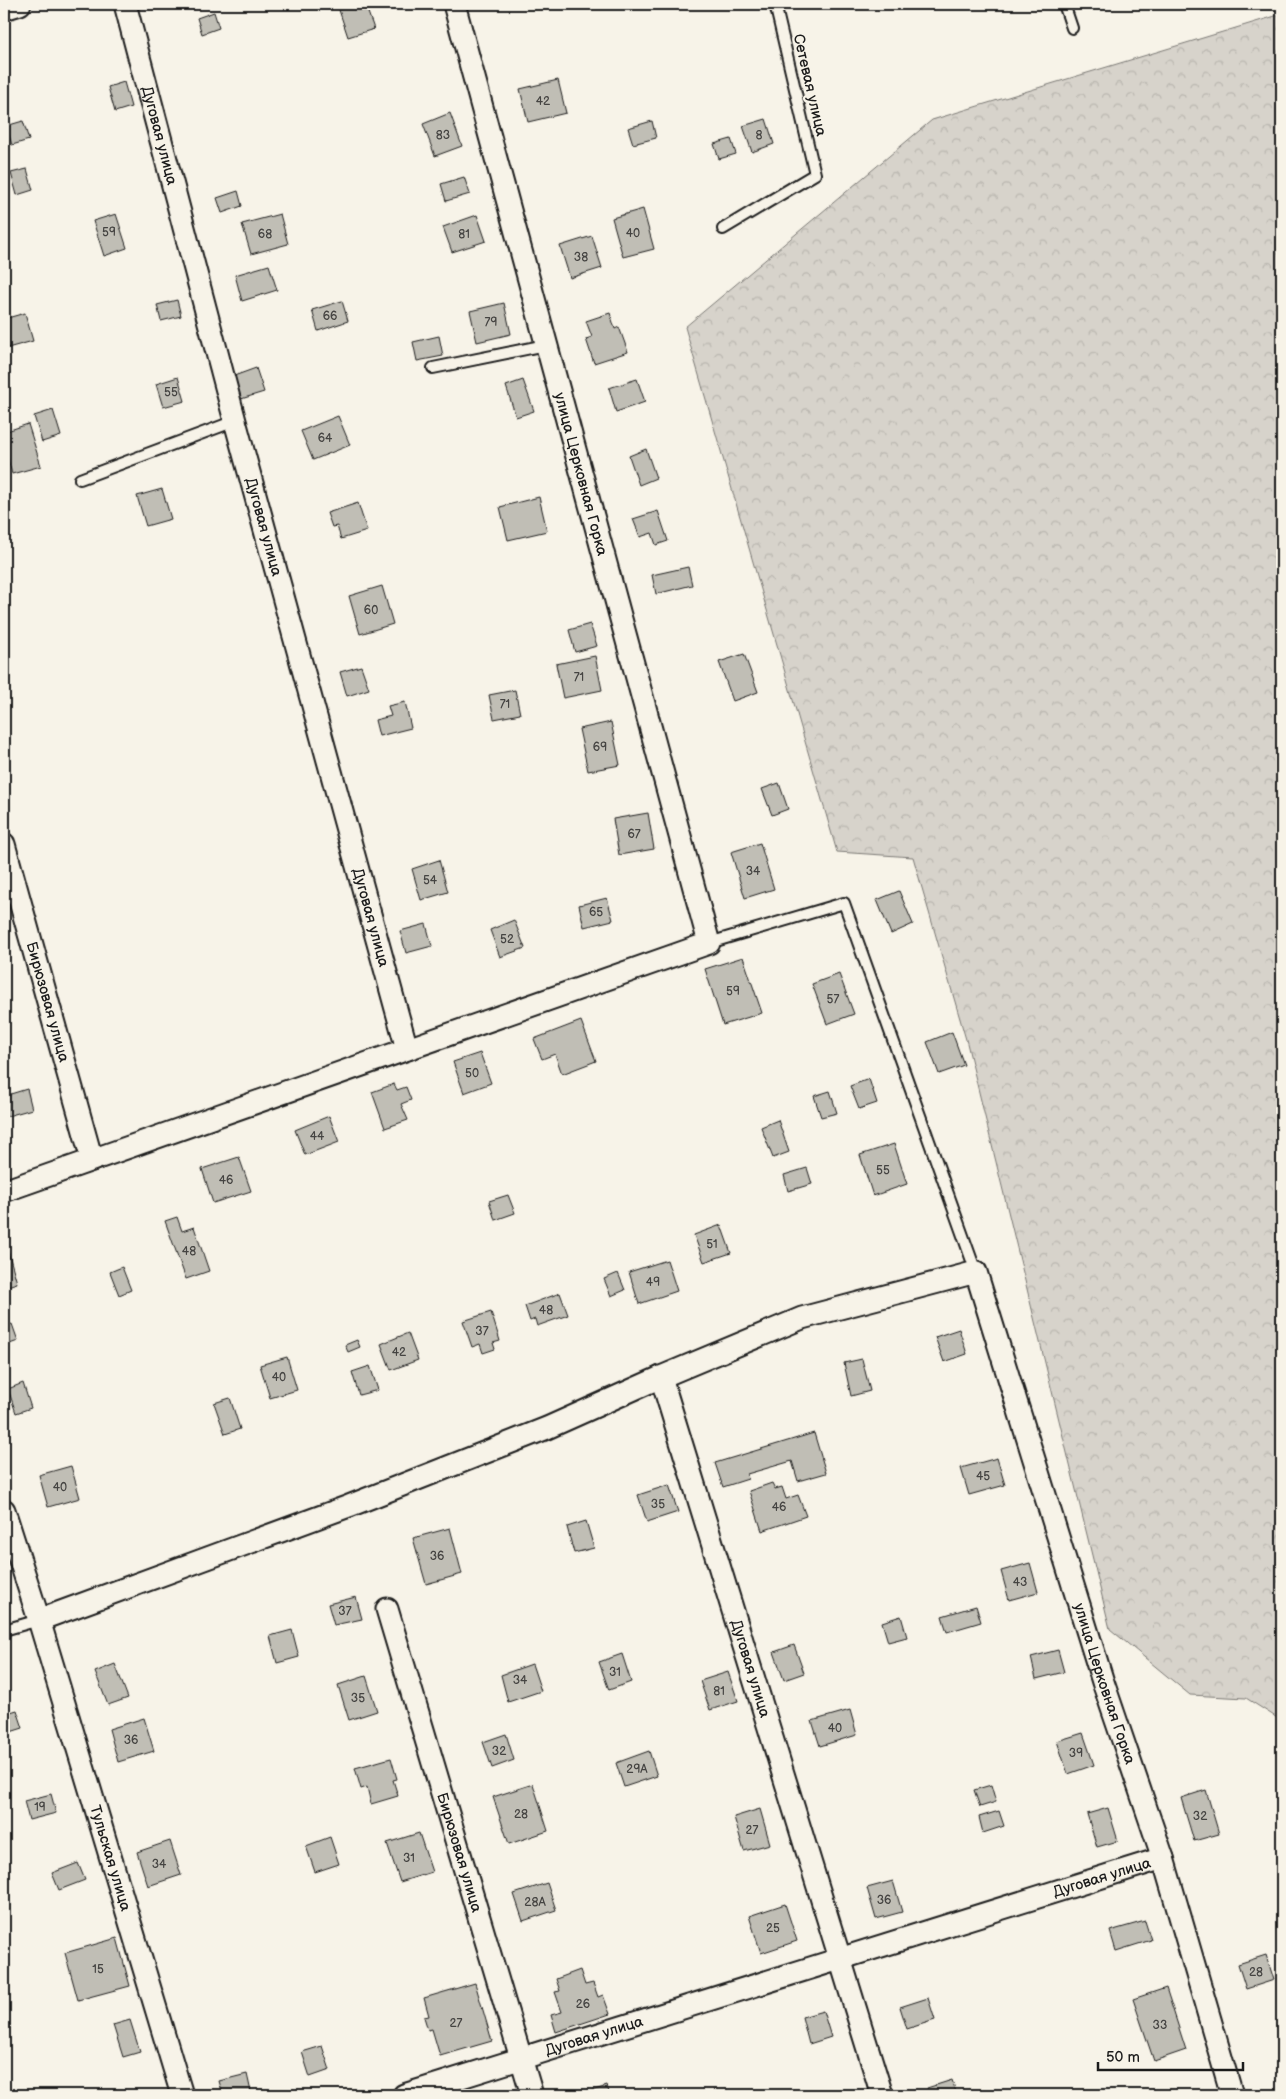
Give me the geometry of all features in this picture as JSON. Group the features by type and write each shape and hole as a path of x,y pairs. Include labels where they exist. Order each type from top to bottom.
{"street":[{"path":"4,9 20,4"},
{"name":"Дуговая улица","path":"125,4 235,421 407,1049"},
{"name":"улица Церковная Горка","path":"454,4 709,943"},
{"name":"Бирюзовая улица","path":"4,844 92,1160"},
{"path":"4,1191 709,943"},
{"path":"39,1620 358,1502 547,1428 661,1376 802,1318 976,1272"},
{"name":"улица Церковная Горка","path":"976,1272 1103,1682 1163,1858 1232,2095"},
{"name":"Дуговая улица","path":"661,1376 882,2095"},
{"name":"Тульская улица","path":"4,1510 182,2095"},
{"name":"Бирюзовая улица","path":"387,1609 532,2095"},
{"name":"Дуговая улица","path":"404,2095 1163,1858"}],"lane":[{"name":"Сетевая улица","path":"723,229 815,174 775,4"},
{"path":"1064,4 1072,28"},
{"path":"433,368 546,345"},
{"path":"80,480 235,421"},
{"path":"709,943 844,903 976,1272"},
{"path":"4,1630 39,1620"}],"green space":[{"path":"1282,14 1282,1721 1246,1698 1190,1695 1110,1629 967,1043 913,857 837,852 685,327 932,120"}],"building":[{"path":"357,4 365,4 374,29 348,37 339,10"},
{"path":"214,12 219,28 202,34 197,18"},
{"path":"558,80 566,113 528,122 520,89"},
{"path":"124,82 131,107 115,112 108,87"},
{"path":"450,113 462,146 435,156 423,124"},
{"path":"766,119 774,144 752,152 743,126"},
{"path":"23,121 29,140 12,145 6,126"},
{"path":"652,121 656,138 633,144 628,128"},
{"path":"731,139 736,154 719,159 714,144"},
{"path":"27,169 33,190 17,195 11,173"},
{"path":"464,177 470,194 446,201 441,184"},
{"path":"238,191 242,206 222,213 217,198"},
{"path":"643,209 654,249 623,257 612,218"},
{"path":"116,214 127,248 104,256 93,221"},
{"path":"280,214 288,244 251,254 242,224"},
{"path":"477,215 486,241 452,252 443,227"},
{"path":"592,236 602,268 570,278 560,246"},
{"path":"269,265 277,290 242,301 235,275"},
{"path":"177,300 181,316 161,321 157,305"},
{"path":"342,301 348,321 318,331 312,310"},
{"path":"504,303 511,334 477,342 470,311"},
{"path":"25,313 33,341 4,349 4,319"},
{"path":"610,313 615,329 619,327 628,352 594,363 586,339 592,337 586,321"},
{"path":"439,336 443,356 417,361 413,342"},
{"path":"256,368 264,392 241,399 234,376"},
{"path":"178,377 185,401 163,407 156,384"},
{"path":"637,379 645,402 616,412 609,388"},
{"path":"523,380 534,411 516,417 506,386"},
{"path":"53,410 61,436 42,442 34,416"},
{"path":"338,416 350,445 313,460 301,431"},
{"path":"28,424 41,466 12,474 4,445 4,432"},
{"path":"646,449 656,478 639,485 629,456"},
{"path":"162,489 171,519 146,526 137,496"},
{"path":"539,497 547,531 508,540 500,507"},
{"path":"358,503 367,531 341,539 337,526 332,527 327,513"},
{"path":"658,511 668,541 656,545 652,533 640,537 633,519"},
{"path":"688,567 692,585 656,594 652,575"},
{"path":"382,586 393,624 360,634 349,596"},
{"path":"590,624 597,646 575,652 569,630"},
{"path":"744,654 758,692 733,701 719,662"},
{"path":"595,656 602,690 563,698 556,664"},
{"path":"361,666 369,689 347,696 340,672"},
{"path":"515,690 520,714 494,719 489,695"},
{"path":"405,702 411,728 379,736 375,720 391,716 388,706"},
{"path":"611,722 620,765 588,771 579,729"},
{"path":"779,783 788,809 772,815 762,789"},
{"path":"648,813 654,849 619,855 613,819"},
{"path":"760,843 774,889 745,898 731,852"},
{"path":"439,860 448,892 421,900 412,869"},
{"path":"899,891 913,924 891,934 877,900"},
{"path":"607,898 613,920 584,927 579,905"},
{"path":"514,920 525,948 500,957 490,930"},
{"path":"426,924 432,946 406,953 400,931"},
{"path":"743,957 762,1013 723,1025 705,969"},
{"path":"839,974 854,1014 827,1024 812,984"},
{"path":"581,1021 596,1061 562,1074 555,1054 542,1059 534,1039"},
{"path":"952,1032 964,1065 939,1074 927,1042"},
{"path":"480,1053 491,1083 464,1093 453,1062"},
{"path":"869,1079 877,1103 859,1109 850,1086"},
{"path":"394,1084 397,1090 406,1087 411,1100 401,1104 408,1120 385,1128 372,1092"},
{"path":"27,1089 32,1109 4,1117 4,1096"},
{"path":"830,1091 837,1113 821,1117 814,1096"},
{"path":"329,1116 339,1142 305,1155 295,1130"},
{"path":"778,1120 789,1152 773,1158 761,1127"},
{"path":"894,1144 907,1184 873,1196 860,1155"},
{"path":"239,1157 251,1191 213,1203 202,1169"},
{"path":"807,1168 812,1184 788,1191 784,1175"},
{"path":"508,1195 515,1213 495,1220 489,1201"},
{"path":"177,1217 182,1231 194,1227 209,1271 186,1279 165,1221"},
{"path":"721,1225 731,1253 704,1262 694,1235"},
{"path":"4,1241 17,1283 4,1287"},
{"path":"667,1260 677,1291 639,1304 629,1272"},
{"path":"122,1267 131,1290 119,1295 110,1272"},
{"path":"618,1273 625,1290 611,1296 604,1279"},
{"path":"560,1293 568,1315 537,1326 535,1319 530,1321 525,1306"},
{"path":"491,1312 500,1341 493,1343 495,1349 483,1353 480,1344 472,1347 463,1321"},
{"path":"12,1324 18,1341 4,1346 4,1326"},
{"path":"959,1329 967,1354 944,1362 935,1337"},
{"path":"408,1333 418,1360 391,1370 381,1344"},
{"path":"357,1340 360,1347 348,1352 345,1345"},
{"path":"287,1357 297,1390 270,1398 260,1365"},
{"path":"862,1359 870,1391 851,1396 844,1363"},
{"path":"370,1366 378,1390 359,1395 352,1372"},
{"path":"23,1383 31,1408 16,1413 8,1389"},
{"path":"230,1398 240,1429 225,1434 214,1403"},
{"path":"814,1433 826,1473 798,1481 792,1461 747,1474 748,1479 723,1487 715,1463"},
{"path":"997,1458 1005,1485 969,1495 961,1468"},
{"path":"71,1466 80,1498 48,1507 39,1475"},
{"path":"772,1483 775,1489 782,1487 786,1499 798,1495 806,1516 762,1531 749,1491"},
{"path":"669,1485 678,1512 647,1522 638,1495"},
{"path":"586,1521 594,1548 574,1553 567,1527"},
{"path":"450,1528 462,1574 426,1584 413,1538"},
{"path":"1030,1563 1038,1592 1009,1600 1001,1571"},
{"path":"356,1597 362,1619 334,1625 328,1604"},
{"path":"976,1606 981,1622 947,1632 942,1616"},
{"path":"901,1616 907,1637 888,1642 882,1622"},
{"path":"292,1630 299,1657 277,1663 270,1636"},
{"path":"794,1645 804,1673 784,1680 774,1652"},
{"path":"1058,1650 1064,1672 1036,1679 1031,1657"},
{"path":"622,1654 631,1682 609,1690 599,1662"},
{"path":"115,1664 128,1698 108,1705 95,1672"},
{"path":"532,1664 541,1691 508,1702 501,1675"},
{"path":"728,1672 738,1701 710,1710 700,1681"},
{"path":"366,1676 377,1711 349,1720 338,1685"},
{"path":"17,1710 23,1728 4,1734 4,1714"},
{"path":"850,1710 857,1735 820,1746 812,1721"},
{"path":"144,1718 154,1751 118,1762 109,1729"},
{"path":"1083,1733 1094,1765 1068,1774 1057,1741"},
{"path":"506,1734 514,1760 492,1768 483,1742"},
{"path":"649,1751 657,1776 624,1787 616,1763"},
{"path":"391,1758 397,1779 393,1780 398,1796 371,1804 367,1787 361,1789 355,1768"},
{"path":"533,1784 548,1831 509,1844 493,1797"},
{"path":"991,1785 996,1802 980,1807 974,1790"},
{"path":"1206,1790 1219,1834 1194,1841 1181,1798"},
{"path":"51,1794 56,1813 29,1820 24,1801"},
{"path":"1108,1808 1118,1841 1097,1847 1087,1814"},
{"path":"760,1809 770,1844 744,1851 734,1817"},
{"path":"999,1811 1004,1826 983,1833 979,1817"},
{"path":"419,1833 432,1872 400,1882 387,1843"},
{"path":"330,1837 339,1864 315,1872 306,1846"},
{"path":"170,1841 181,1875 148,1886 137,1852"},
{"path":"78,1863 85,1880 59,1890 52,1873"},
{"path":"893,1881 902,1912 876,1919 867,1888"},
{"path":"547,1883 556,1910 523,1921 514,1894"},
{"path":"785,1904 797,1941 761,1953 749,1916"},
{"path":"1145,1921 1151,1940 1116,1951 1110,1931"},
{"path":"117,1938 130,1986 78,2000 65,1953"},
{"path":"1266,1955 1274,1980 1246,1989 1238,1964"},
{"path":"580,1970 585,1985 593,1983 598,1997 603,1995 610,2014 556,2032 551,2015 562,2012 555,1992 560,1991 556,1979"},
{"path":"475,1983 492,2041 440,2056 432,2029 428,2030 424,2017 429,2016 424,1998"},
{"path":"1166,1988 1186,2050 1154,2061 1133,1999"},
{"path":"928,1998 935,2020 907,2029 900,2007"},
{"path":"823,2011 831,2037 809,2044 802,2017"},
{"path":"130,2020 140,2052 123,2057 113,2025"},
{"path":"1282,2033 1282,2055 1276,2035"},
{"path":"322,2046 330,2070 310,2077 302,2052"},
{"path":"247,2074 251,2092 239,2095 223,2095 219,2081"},
{"path":"952,2080 957,2095 930,2095 927,2088"},
{"path":"607,2086 610,2095 579,2095"}]}
